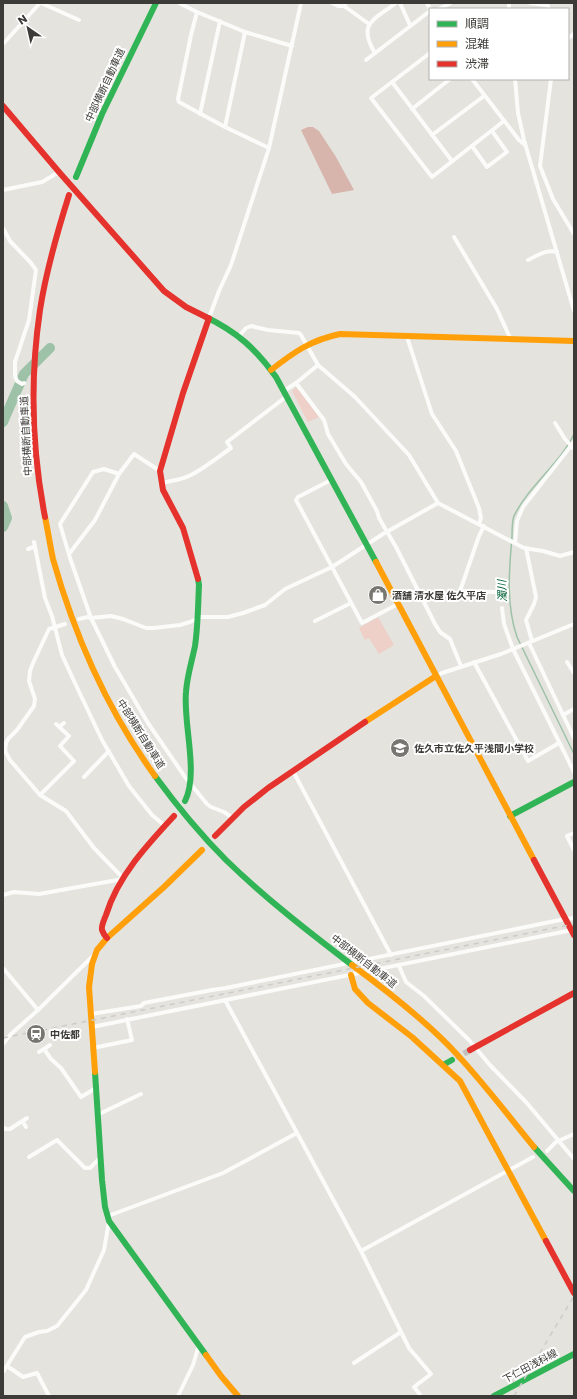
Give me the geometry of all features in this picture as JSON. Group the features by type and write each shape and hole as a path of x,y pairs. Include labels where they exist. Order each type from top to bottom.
{"main road":[{"name":"中部横断自動車道","path":"76,177 102,114 156,3"},
{"path":"3,106 59,172 164,290 186,307 209,318 239,336 258,354 271,370 286,394 573,932"},
{"name":"中部横断自動車道","path":"69,195 51,257 40,311 34,379 34,435 41,500 53,558 75,628 98,680 116,715 148,766 205,838 271,900 419,1018 457,1053 548,1164 574,1191"},
{"path":"185,801 188,795 191,770 186,701 195,645 199,585 183,528 166,497 161,483 160,471 183,393 209,318"},
{"path":"271,370 306,344 317,339 340,334 574,341"},
{"path":"215,836 256,797 360,725 436,676"},
{"path":"510,816 574,782"},
{"path":"107,938 101,930 103,921 123,878 134,862 174,816"},
{"path":"202,850 164,887 107,938 95,954 90,976 97,1115 105,1207 108,1219 221,1376 238,1396"},
{"path":"351,975 355,989 368,1003 412,1037 460,1082 574,1293"},
{"path":"472,1049 574,993"},
{"path":"443,1065 452,1060"},
{"name":"中部横断自動車道","path":"530,1141 574,1185"},
{"name":"下仁田浅科線","path":"494,1396 574,1354"}],"street":[{"path":"3,44 41,3 79,20"},
{"path":"179,3 245,32 292,46"},
{"path":"209,318 231,265 269,148 301,3"},
{"path":"332,3 338,6 345,5 369,24"},
{"path":"375,53 366,30 369,24 396,3"},
{"path":"400,3 410,25"},
{"path":"441,8 451,3"},
{"path":"530,3 546,5 548,8"},
{"path":"366,60 429,11"},
{"path":"197,12 178,99 181,104 269,148"},
{"path":"200,114 220,21"},
{"path":"225,127 245,32"},
{"path":"429,54 371,98 432,177 504,121"},
{"path":"412,109 449,80"},
{"path":"473,80 519,140 525,144"},
{"path":"515,80 518,113 525,144 574,311"},
{"path":"551,80 540,166 553,199 574,234"},
{"path":"392,82 452,162"},
{"path":"432,135 484,96"},
{"path":"472,146 487,166 507,152 492,131"},
{"path":"533,168 540,166"},
{"path":"3,190 42,182 59,172"},
{"path":"3,228 10,241 36,270 29,320 15,362 14,373 17,381 23,383"},
{"path":"454,237 496,309 511,340"},
{"path":"528,260 545,252 557,252"},
{"path":"239,336 246,328 251,326 268,330 299,333 318,365 355,397 381,426 404,448 438,504 526,548 560,556 574,552"},
{"path":"407,336 432,414 456,451 479,508 481,518 479,524"},
{"path":"161,483 178,480 192,475 231,448 227,442 286,394 296,383 318,365"},
{"path":"296,383 324,420 328,434 346,464 361,482 413,579 435,624 440,632 450,638 461,666"},
{"path":"514,543 517,521 523,507 572,445 565,439 555,423"},
{"path":"69,554 95,520 119,474 134,454 160,471"},
{"path":"119,474 104,469 93,472 60,524 69,554 91,618 115,667 148,723 190,784 207,804 233,818"},
{"path":"332,480 298,497 296,500 362,623 398,604"},
{"path":"79,619 111,616 146,628 154,628 180,625 204,616 235,616 257,609 270,602 285,589 332,567 387,532 438,504"},
{"path":"484,526 479,536 460,591 496,592"},
{"path":"34,542 42,590 62,655 84,703 109,751 136,795 152,815 165,826"},
{"path":"28,549 34,547"},
{"path":"526,548 536,593 534,604 526,620 530,642 574,738"},
{"path":"315,620 351,603"},
{"path":"502,608 504,624 514,648 574,772"},
{"path":"65,624 54,627 47,632 30,671 28,681 36,699 34,706 17,730 8,739 5,751 10,760 40,795 66,811 94,848 123,878"},
{"path":"436,676 530,642 574,624"},
{"path":"474,662 528,761 559,743"},
{"path":"567,662 574,673"},
{"path":"563,715 574,709"},
{"path":"40,795 74,761 60,746 69,736 57,726 64,723"},
{"path":"84,777 109,751"},
{"path":"63,757 67,753"},
{"path":"84,768 88,772"},
{"path":"293,771 392,955"},
{"path":"574,833 567,836 574,850"},
{"path":"3,895 14,892 39,894 123,878"},
{"path":"91,1014 141,1006 144,1004 212,990 574,918"},
{"path":"92,1027 573,932"},
{"path":"3,1044 11,1034 38,1010 95,954"},
{"path":"399,966 406,982 438,1009 472,1049 526,1102 574,1159"},
{"path":"3,968 38,1010"},
{"path":"225,1000 361,1251 409,1348 431,1374 414,1386 421,1396"},
{"path":"93,1048 132,1040 127,1020"},
{"path":"39,1052 50,1045"},
{"path":"44,1049 51,1059 61,1068 81,1097 96,1088"},
{"path":"97,1115 141,1094"},
{"path":"3,1127 10,1130 27,1118"},
{"path":"23,1122 26,1127"},
{"path":"3,1372 25,1337 39,1332 48,1332 57,1326 86,1290 104,1250 108,1219 223,1172 297,1134"},
{"path":"547,1151 556,1142 574,1134"},
{"path":"29,1157 57,1140 85,1168 90,1168 100,1158"},
{"path":"361,1251 533,1157"},
{"path":"354,1363 401,1332"},
{"path":"178,1396 193,1365 199,1345"},
{"path":"7,1366 23,1377 37,1373 49,1396"}],"shaded area":[{"path":"308,127 313,127 319,131 336,157 354,190 332,194 301,130"},
{"path":"296,387 319,417 308,422 292,391"},
{"path":"378,617 394,645 379,654 369,638 365,640 359,628"}],"waterway":[{"path":"3,422 24,374 50,348"},
{"name":"濁川","path":"574,434 561,455 528,494 514,516 512,526 509,587 511,613 517,637 574,754"},
{"path":"3,506 7,518 3,527"}],"tunnel":[{"path":"456,1058 470,1050"}],"railway":[{"path":"3,1038 574,924"},
{"path":"514,1396 574,1296"}],"traffic: fast":[{"path":"76,177 102,114 156,3"},
{"path":"206,317 227,329 245,342 269,367 276,377 376,562"},
{"path":"185,801 189,790 191,777 186,692 187,680 196,638 199,585 198,579"},
{"path":"155,776 189,820 226,860 272,901 352,965"},
{"path":"510,816 574,782"},
{"path":"443,1065 452,1060"},
{"path":"95,1072 102,1180 105,1207 109,1221 206,1355"},
{"path":"534,1147 574,1191"},
{"path":"494,1396 574,1354"}],"traffic: slow":[{"path":"271,370 311,343 340,334 574,341"},
{"path":"45,517 53,559 83,645 122,726 155,776"},
{"path":"376,562 534,860"},
{"path":"365,722 436,676"},
{"path":"95,1072 89,987 92,964 97,950 107,938 164,887 202,850"},
{"path":"352,965 402,1004 450,1047 482,1083 534,1147"},
{"path":"351,975 355,989 368,1003 412,1037 460,1081 546,1241"},
{"path":"206,1355 238,1396"}],"traffic: jam":[{"path":"3,106 164,291 186,307 206,317"},
{"path":"45,517 37,466 35,440 35,362 40,310 45,281 69,195"},
{"path":"198,579 183,528 163,490 160,471 183,393 209,318"},
{"path":"215,836 244,807 268,788 365,722"},
{"path":"107,938 102,930 102,925 118,887 134,862 174,816"},
{"path":"534,860 574,935"},
{"path":"470,1050 574,993"},
{"path":"546,1241 574,1293"}],"place":[{"name":"酒舗 清水屋 佐久平店","path":"378,595"},
{"name":"佐久市立佐久平浅間小学校","path":"400,748"},
{"name":"中佐都","path":"36,1034"}]}
